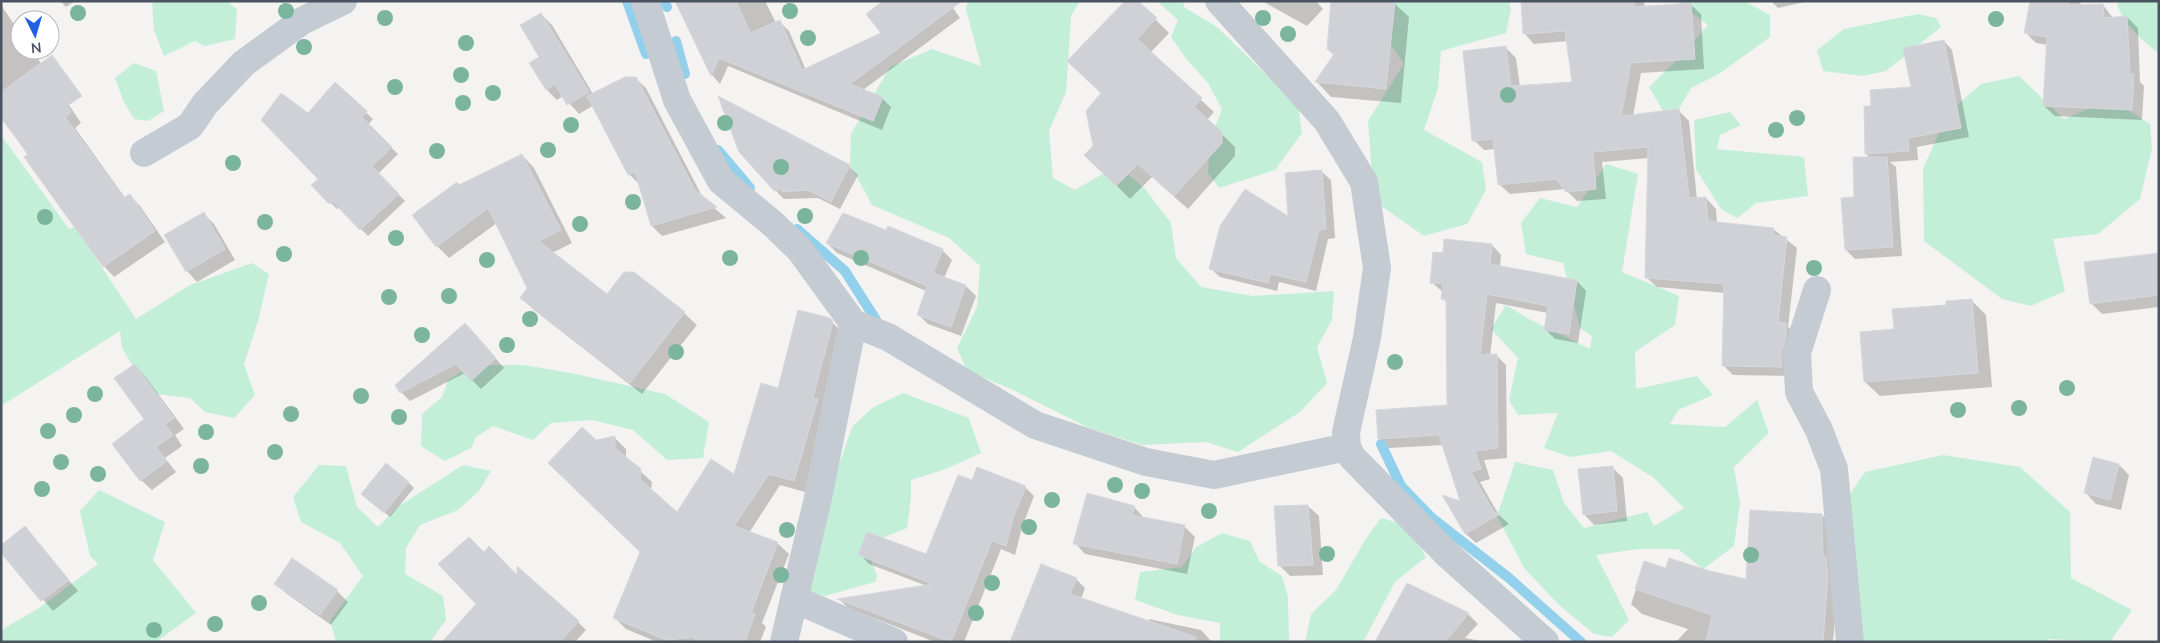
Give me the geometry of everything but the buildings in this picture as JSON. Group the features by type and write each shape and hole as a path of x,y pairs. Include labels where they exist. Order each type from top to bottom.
{"street":[{"path":"144,153 190,126 205,104 244,62 302,21 343,1"},
{"path":"645,1 677,100 720,181 773,224 800,250 853,323 888,337 1036,425 1146,462 1214,475 1347,447"},
{"path":"1219,1 1327,121 1364,182 1377,268 1367,338 1346,432 1347,447 1352,457 1446,553 1545,642"},
{"path":"1817,290 1797,354 1799,392 1819,430 1834,469 1850,642"},
{"path":"784,642 818,498 853,323"},
{"path":"794,599 894,642"}],"green space":[{"path":"152,1 227,1 237,10 235,39 205,46 195,41 164,56 154,30"},
{"path":"968,1 1080,1 1071,16 1066,92 1049,131 1053,178 1075,190 1118,165 1145,189 1171,223 1176,258 1201,287 1253,296 1334,291 1332,320 1317,347 1327,383 1300,412 1238,452 1206,442 1142,445 1089,428 1011,389 967,371 957,348 977,307 980,266 949,238 872,205 850,165 851,134 890,67 932,49 981,66 966,9"},
{"path":"1157,1 1183,1 1184,7 1217,27 1298,105 1302,133 1275,170 1219,188 1208,173 1210,141 1222,109 1208,83 1188,61 1171,37 1178,20"},
{"path":"1366,1 1509,1 1511,10 1506,33 1441,51 1438,88 1424,130 1482,162 1486,190 1467,224 1424,236 1374,201 1368,121 1404,64 1374,21"},
{"path":"1676,1 1744,1 1770,15 1770,37 1719,74 1691,88 1679,109 1663,111 1649,87 1681,56 1708,25"},
{"path":"2117,1 2159,1 2159,53 2146,43 2127,23 2122,16"},
{"path":"1918,14 1936,18 1941,27 1886,71 1863,76 1823,71 1817,50 1844,29"},
{"path":"134,63 156,71 164,111 148,121 134,119 124,102 115,78"},
{"path":"2019,76 2064,119 2111,99 2150,124 2152,148 2140,199 2098,234 2053,239 2065,291 2031,306 2002,299 1924,241 1923,169 1947,114 1981,84"},
{"path":"1730,112 1741,125 1720,135 1717,149 1804,157 1808,196 1756,203 1737,218 1721,209 1696,169 1694,120"},
{"path":"1,135 69,229 74,227 77,230 136,319 190,285 252,263 269,274 258,321 244,364 255,395 234,418 205,412 190,398 149,393 122,348 120,331 1,406"},
{"path":"1606,164 1638,174 1622,272 1679,296 1675,325 1635,352 1636,389 1697,376 1713,395 1678,410 1670,424 1725,427 1757,400 1769,433 1734,467 1740,503 1734,546 1703,569 1678,549 1639,549 1596,555 1629,620 1612,637 1594,634 1559,605 1524,568 1497,516 1515,462 1553,470 1564,503 1584,528 1647,512 1654,526 1684,508 1654,478 1611,451 1570,457 1544,448 1558,413 1518,415 1509,400 1518,358 1491,329 1506,305 1529,319 1590,349 1592,336 1580,328 1563,263 1526,254 1521,223 1540,198 1577,207"},
{"path":"473,365 524,365 571,373 665,394 709,422 703,458 667,460 633,430 592,420 551,423 533,440 493,426 476,437 471,448 445,461 421,446 422,414 442,397 448,380"},
{"path":"903,393 969,418 981,453 943,470 911,480 907,528 865,545 877,576 875,582 825,596 810,592 792,570 797,523 838,468 852,427 872,408"},
{"path":"1943,455 2020,467 2070,512 2071,578 2132,610 2110,642 2048,639 2046,642 1838,642 1849,495 1865,472"},
{"path":"319,465 346,466 357,507 378,527 399,506 463,465 491,471 479,491 458,510 420,525 406,548 405,574 443,596 446,620 430,642 336,642 330,621 363,576 340,543 301,522 293,497"},
{"path":"99,490 165,522 153,560 196,613 156,642 1,642 3,629 39,608 98,564 90,556 80,511"},
{"path":"1381,518 1410,526 1426,557 1395,582 1363,642 1305,642 1311,614 1336,590 1365,540"},
{"path":"1222,533 1250,541 1259,561 1282,576 1288,597 1289,639 1287,642 1220,642 1220,623 1178,615 1135,600 1140,572 1182,567 1196,547"}],"waterway":[{"path":"627,1 646,54"},
{"path":"664,1 667,7"},
{"path":"676,41 685,74"},
{"path":"718,150 750,188"},
{"path":"797,229 845,271 876,320"},
{"path":"1381,444 1401,486 1432,518 1509,578 1581,642"}]}
